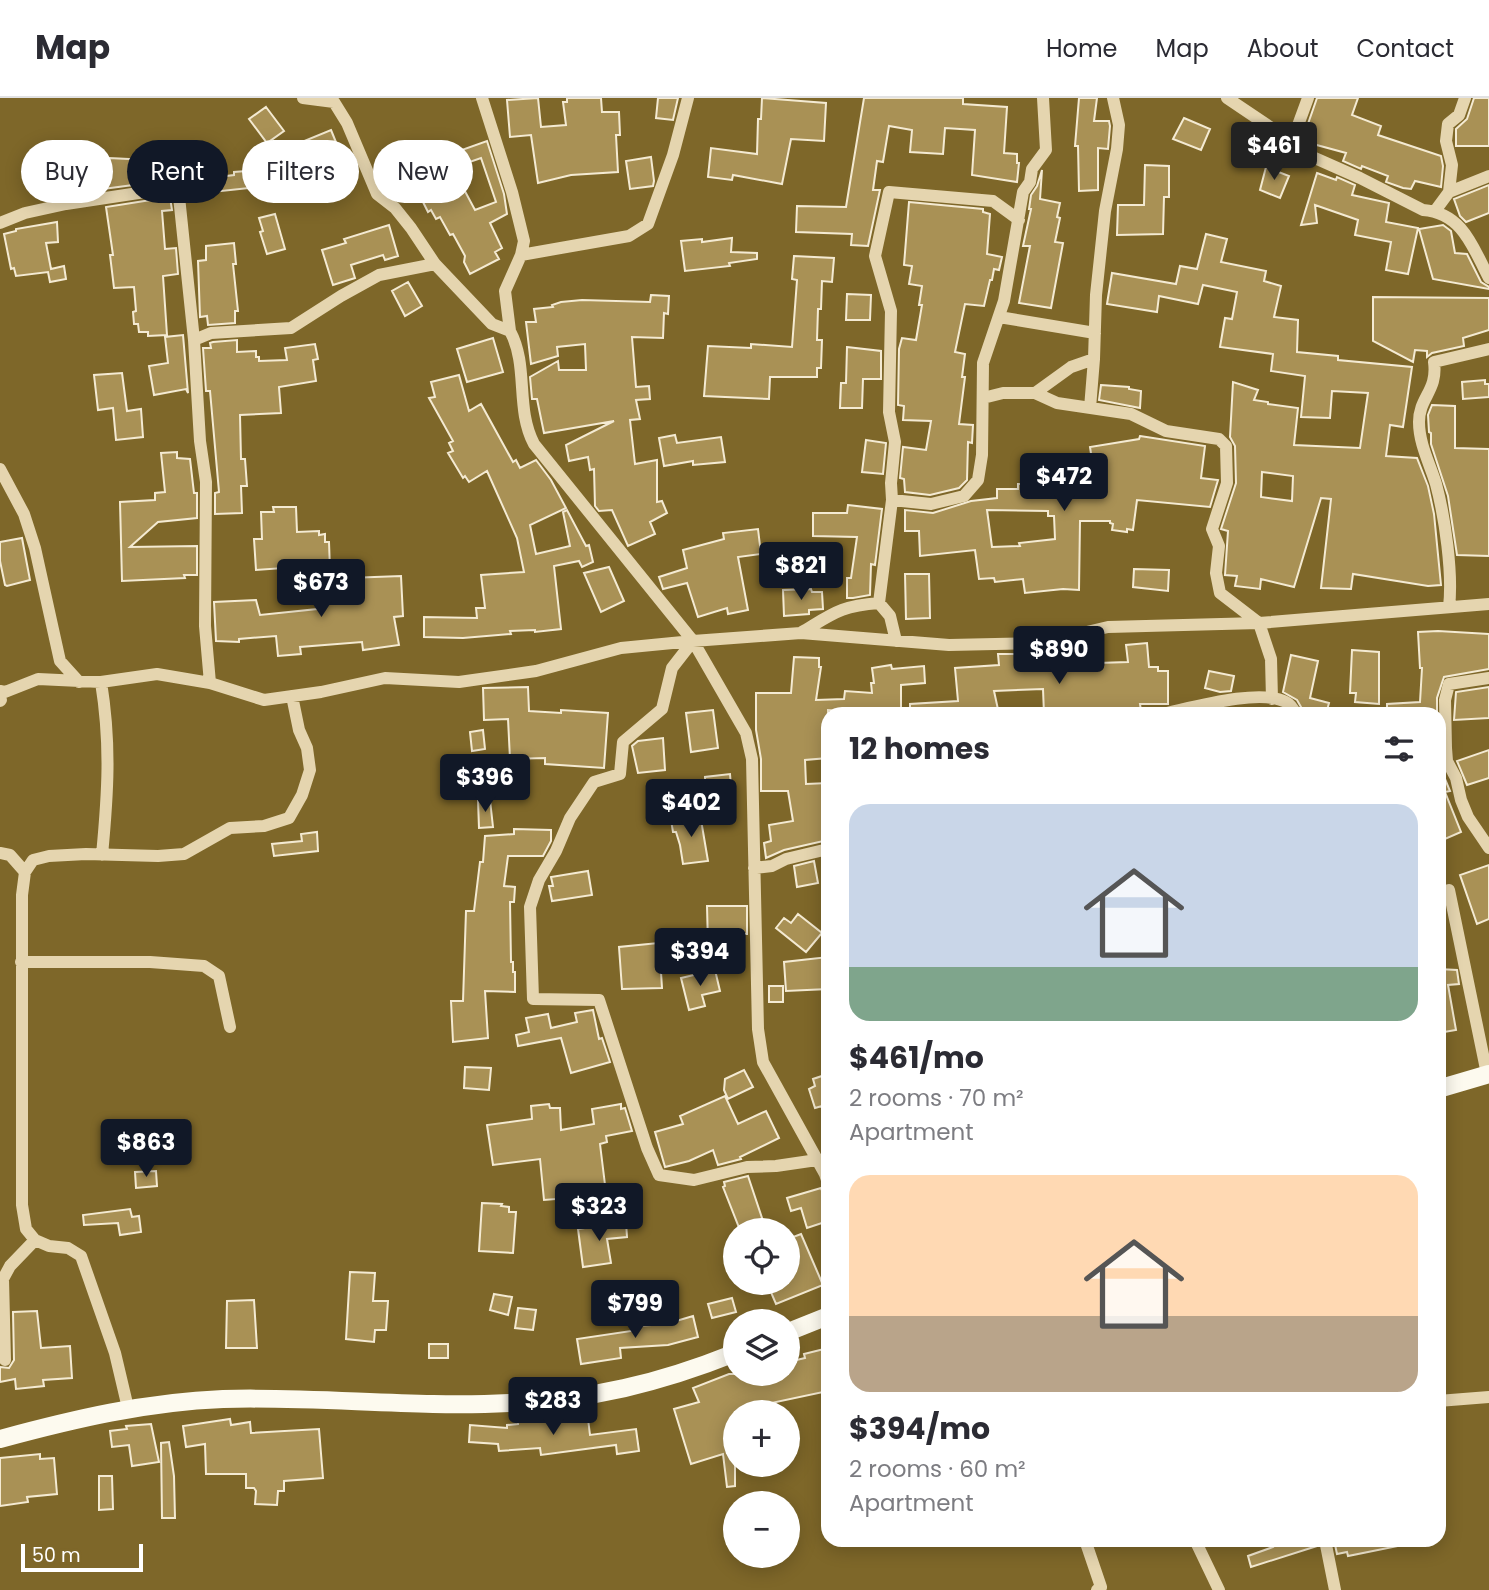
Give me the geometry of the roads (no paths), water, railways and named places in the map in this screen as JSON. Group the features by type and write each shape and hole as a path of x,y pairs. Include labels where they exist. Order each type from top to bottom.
{"main road":[{"path":"1446,1087 1488,1074"},
{"path":"800,1327 821,1319"},
{"path":"0,1440 87,1416 128,1408 223,1399 506,1404 544,1401 649,1384 723,1358"}],"street":[{"path":"303,98 337,103 377,194 395,208 435,264 492,324 510,331"},
{"path":"482,98 512,192 524,241 521,255 505,291 510,331 520,361 526,429 534,444 693,641 746,733 752,759 758,1029 763,1062 821,1168"},
{"path":"521,255 629,236 648,225 673,155 688,98"},
{"path":"892,500 932,504 964,496 978,480 982,455 983,363 1004,301 1023,192 1030,182 1032,169 1046,150 1043,98"},
{"path":"1090,408 1096,295 1105,211 1119,125 1113,98"},
{"path":"1227,98 1270,127 1290,147 1329,163 1423,210 1449,216 1465,233 1489,278"},
{"path":"1290,147 1308,98"},
{"path":"1435,211 1449,192 1452,165 1446,141 1448,124 1459,115 1465,98"},
{"path":"1449,192 1489,176"},
{"path":"0,223 25,213 66,204 178,187 206,482 205,626 210,683"},
{"path":"896,640 890,616 879,603 892,500 895,442 890,412 891,311 875,256 889,192 993,201 1019,220"},
{"path":"194,340 211,333 291,328 379,275 435,264"},
{"path":"999,317 1095,333"},
{"path":"1449,607 1449,571 1444,526 1418,423 1421,405 1434,385 1434,362 1489,349"},
{"path":"1035,393 1071,367 1094,359"},
{"path":"983,398 1003,393 1035,393 1057,403 1131,414 1166,431 1219,439 1226,446 1227,483 1212,529 1219,546 1216,573 1220,593 1259,623 1271,659 1272,699"},
{"path":"0,469 24,514 35,548 60,661 79,682"},
{"path":"802,632 840,609 852,605 879,603"},
{"path":"38,679 101,682 157,674 210,683 264,700 386,678 459,682 536,671 621,648 802,632 949,645 1040,643 1108,627 1259,623 1489,604"},
{"path":"693,641 673,668 662,709 623,743 620,774 594,782 570,818 556,850 538,880 530,907 533,999 599,1000 647,1148 659,1175 694,1180 747,1167 817,1160"},
{"path":"1,697 38,679 60,661"},
{"path":"1445,707 1449,684 1489,678"},
{"path":"101,682 107,723 109,778 103,855"},
{"path":"128,1408 115,1353 81,1256 68,1248 49,1246 35,1240 26,1229 22,1205 21,962 25,872 33,860 50,856 184,854 230,828 264,826 289,818 302,795 310,770 307,748 299,730 292,696"},
{"path":"1197,707 1241,698 1272,699 1286,702 1290,707"},
{"path":"1446,758 1456,778 1468,817 1489,848"},
{"path":"754,867 772,866 786,859 821,851"},
{"path":"0,853 10,855 25,872"},
{"path":"1446,891 1449,890 1488,1074"},
{"path":"21,962 150,962 204,966 219,976 230,1027"},
{"path":"5,1360 3,1279 10,1266 35,1240"},
{"path":"1446,1400 1489,1397"},
{"path":"1087,1547 1101,1587 1097,1590"},
{"path":"1198,1547 1219,1590"},
{"path":"1326,1547 1335,1590"}]}
